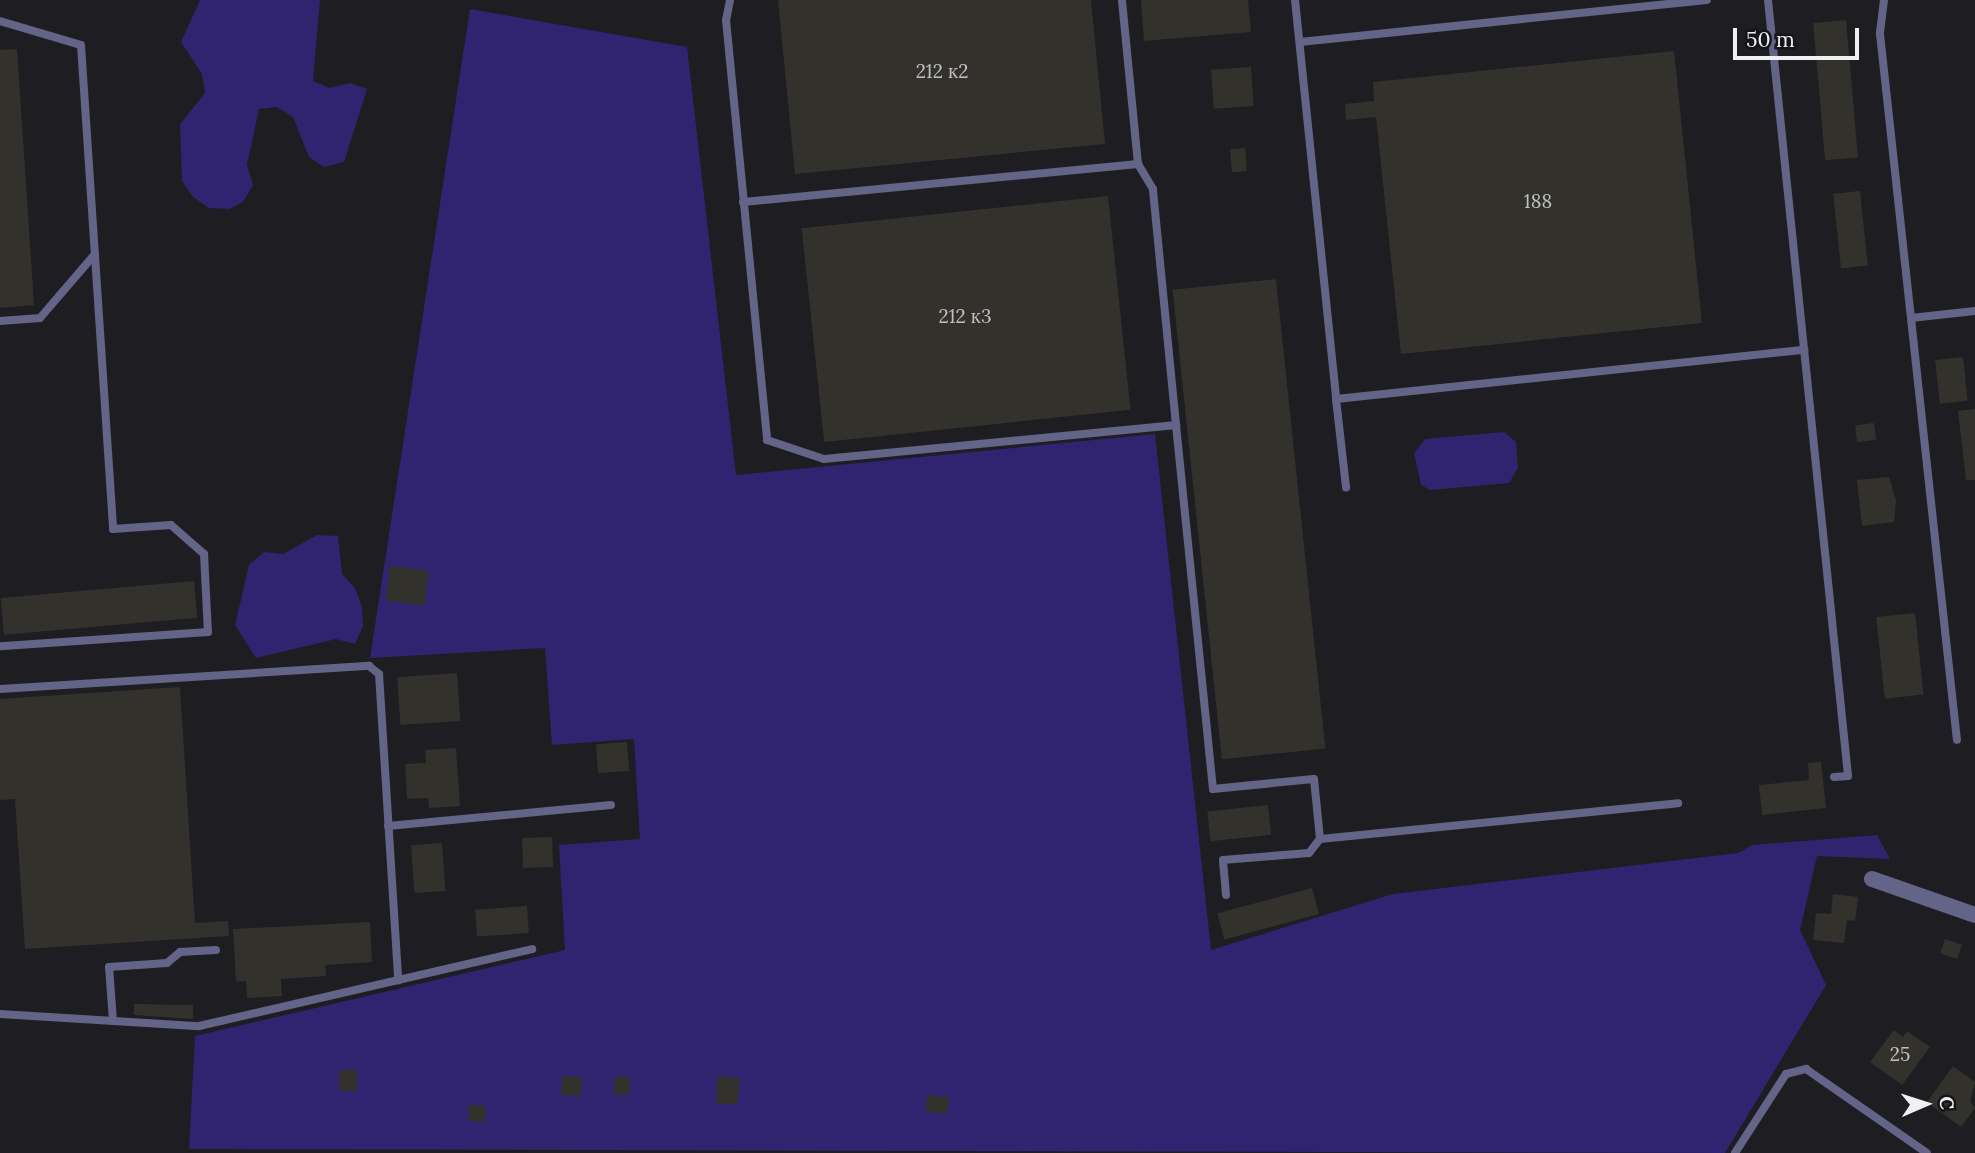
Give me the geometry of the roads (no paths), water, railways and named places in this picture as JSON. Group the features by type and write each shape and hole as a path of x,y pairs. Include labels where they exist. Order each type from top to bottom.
{"street":[{"path":"1872,879 1975,915"}],"lane":[{"path":"730,0 726,20 767,440 824,459 1176,425"},
{"path":"1122,0 1138,164 1153,189 1213,789 1314,779 1320,839 1309,853 1223,860 1226,895"},
{"path":"1295,0 1346,487"},
{"path":"1300,42 1707,0"},
{"path":"1768,0 1848,776 1834,777"},
{"path":"1884,0 1880,34 1957,740"},
{"path":"0,22 81,45 113,529 171,525 204,554 208,632 0,646"},
{"path":"743,202 1138,164"},
{"path":"0,321 40,318 95,254"},
{"path":"1911,318 1975,311"},
{"path":"1336,399 1804,350"},
{"path":"0,689 369,666 379,674 398,980"},
{"path":"1320,839 1678,803"},
{"path":"388,826 611,805"},
{"path":"0,1014 199,1026 532,949"},
{"path":"113,1021 109,967 167,963 180,952 216,950"},
{"path":"1735,1153 1786,1074 1806,1069 1927,1153"}]}
